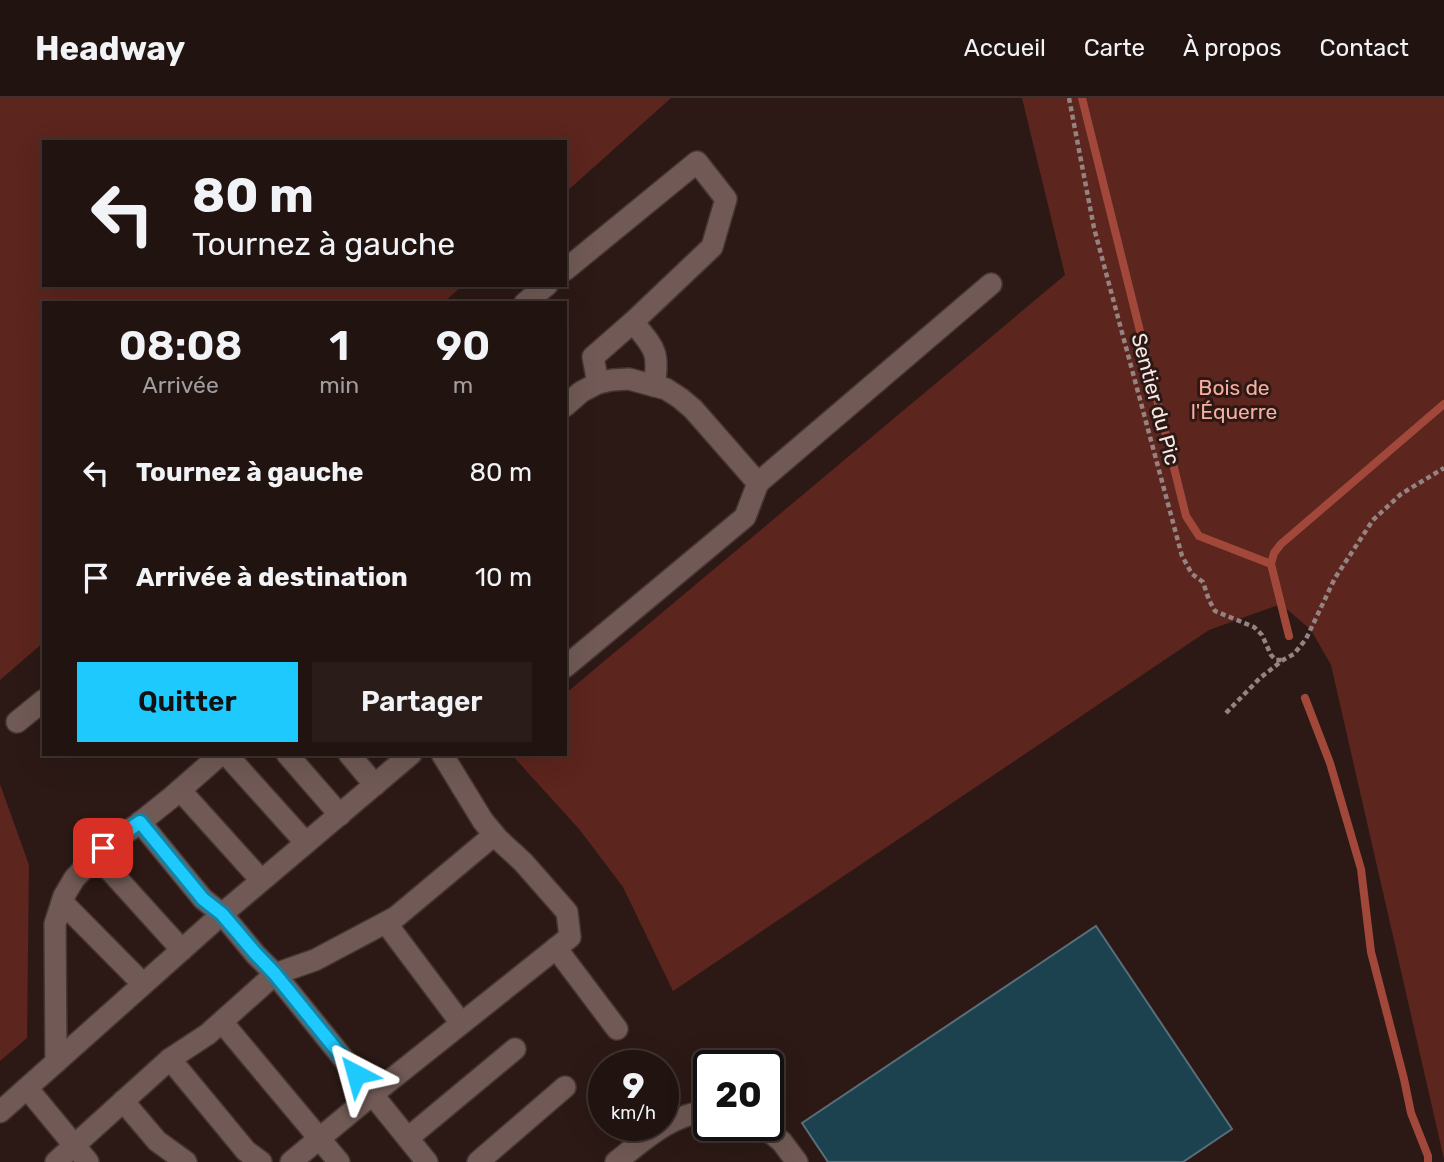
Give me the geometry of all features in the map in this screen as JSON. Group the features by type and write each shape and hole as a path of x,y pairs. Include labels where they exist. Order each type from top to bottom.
{"lane":[{"path":"567,268 698,162 726,199 712,247 593,357 598,383"},
{"path":"567,665 744,517 758,483 991,284"},
{"path":"528,301 545,287"},
{"path":"633,322 656,354 654,386"},
{"path":"567,404 581,392 598,383 612,380 629,379 666,389 693,409 758,483"},
{"path":"17,722 42,702"},
{"path":"56,1062 55,924 62,902 74,879 103,848 140,822 221,756"},
{"path":"225,756 306,843"},
{"path":"288,756 340,815"},
{"path":"351,756 375,785"},
{"path":"0,1112 261,880 409,756"},
{"path":"291,1162 570,937 567,912 523,862 494,835 443,756"},
{"path":"180,790 261,880"},
{"path":"140,822 203,899 222,914 275,974 427,1162"},
{"path":"55,1162 170,1059 208,1034 275,974 315,960 396,917 494,835"},
{"path":"96,855 182,950"},
{"path":"62,902 143,984"},
{"path":"386,923 461,1023"},
{"path":"556,948 617,1029"},
{"path":"222,1021 340,1162"},
{"path":"408,1138 515,1049"},
{"path":"170,1059 246,1150 261,1162"},
{"path":"478,1162 565,1087"},
{"path":"27,1088 88,1162"},
{"path":"123,1101 157,1141 186,1162"},
{"path":"616,1162 666,1124 693,1114"},
{"path":"781,1141 797,1162"}],"path":[{"name":"Sentier du Pic","path":"1069,98 1094,228 1182,556 1192,574 1203,582 1215,611 1254,627 1262,635 1271,655 1276,660 1283,660"},
{"path":"1226,713 1260,678 1294,654 1306,639 1335,578 1373,520 1401,494 1444,468"}],"green space":[{"path":"0,98 671,98 567,191 567,140 42,140 42,287 461,287 445,301 42,301 42,644 0,680"},
{"name":"Bois de l'Équerre","path":"1022,98 1444,98 1444,1159 1331,665 1311,630 1281,604 1209,630 673,991 623,887 579,829 513,756 567,756 567,692 1065,275"},
{"path":"0,784 29,865 27,1038 0,1061"}],"building":[{"path":"1096,926 1232,1129 1183,1162 828,1162 802,1123"}],"waterway":[{"path":"1082,98 1186,516 1199,536 1271,564"},
{"path":"1289,636 1271,564 1274,553 1281,544 1444,404"},
{"path":"1305,698 1330,763 1361,869 1371,952 1411,1113 1428,1162"}],"route":[{"path":"103,848 140,822 203,899 222,914 275,974 356,1074"}]}
